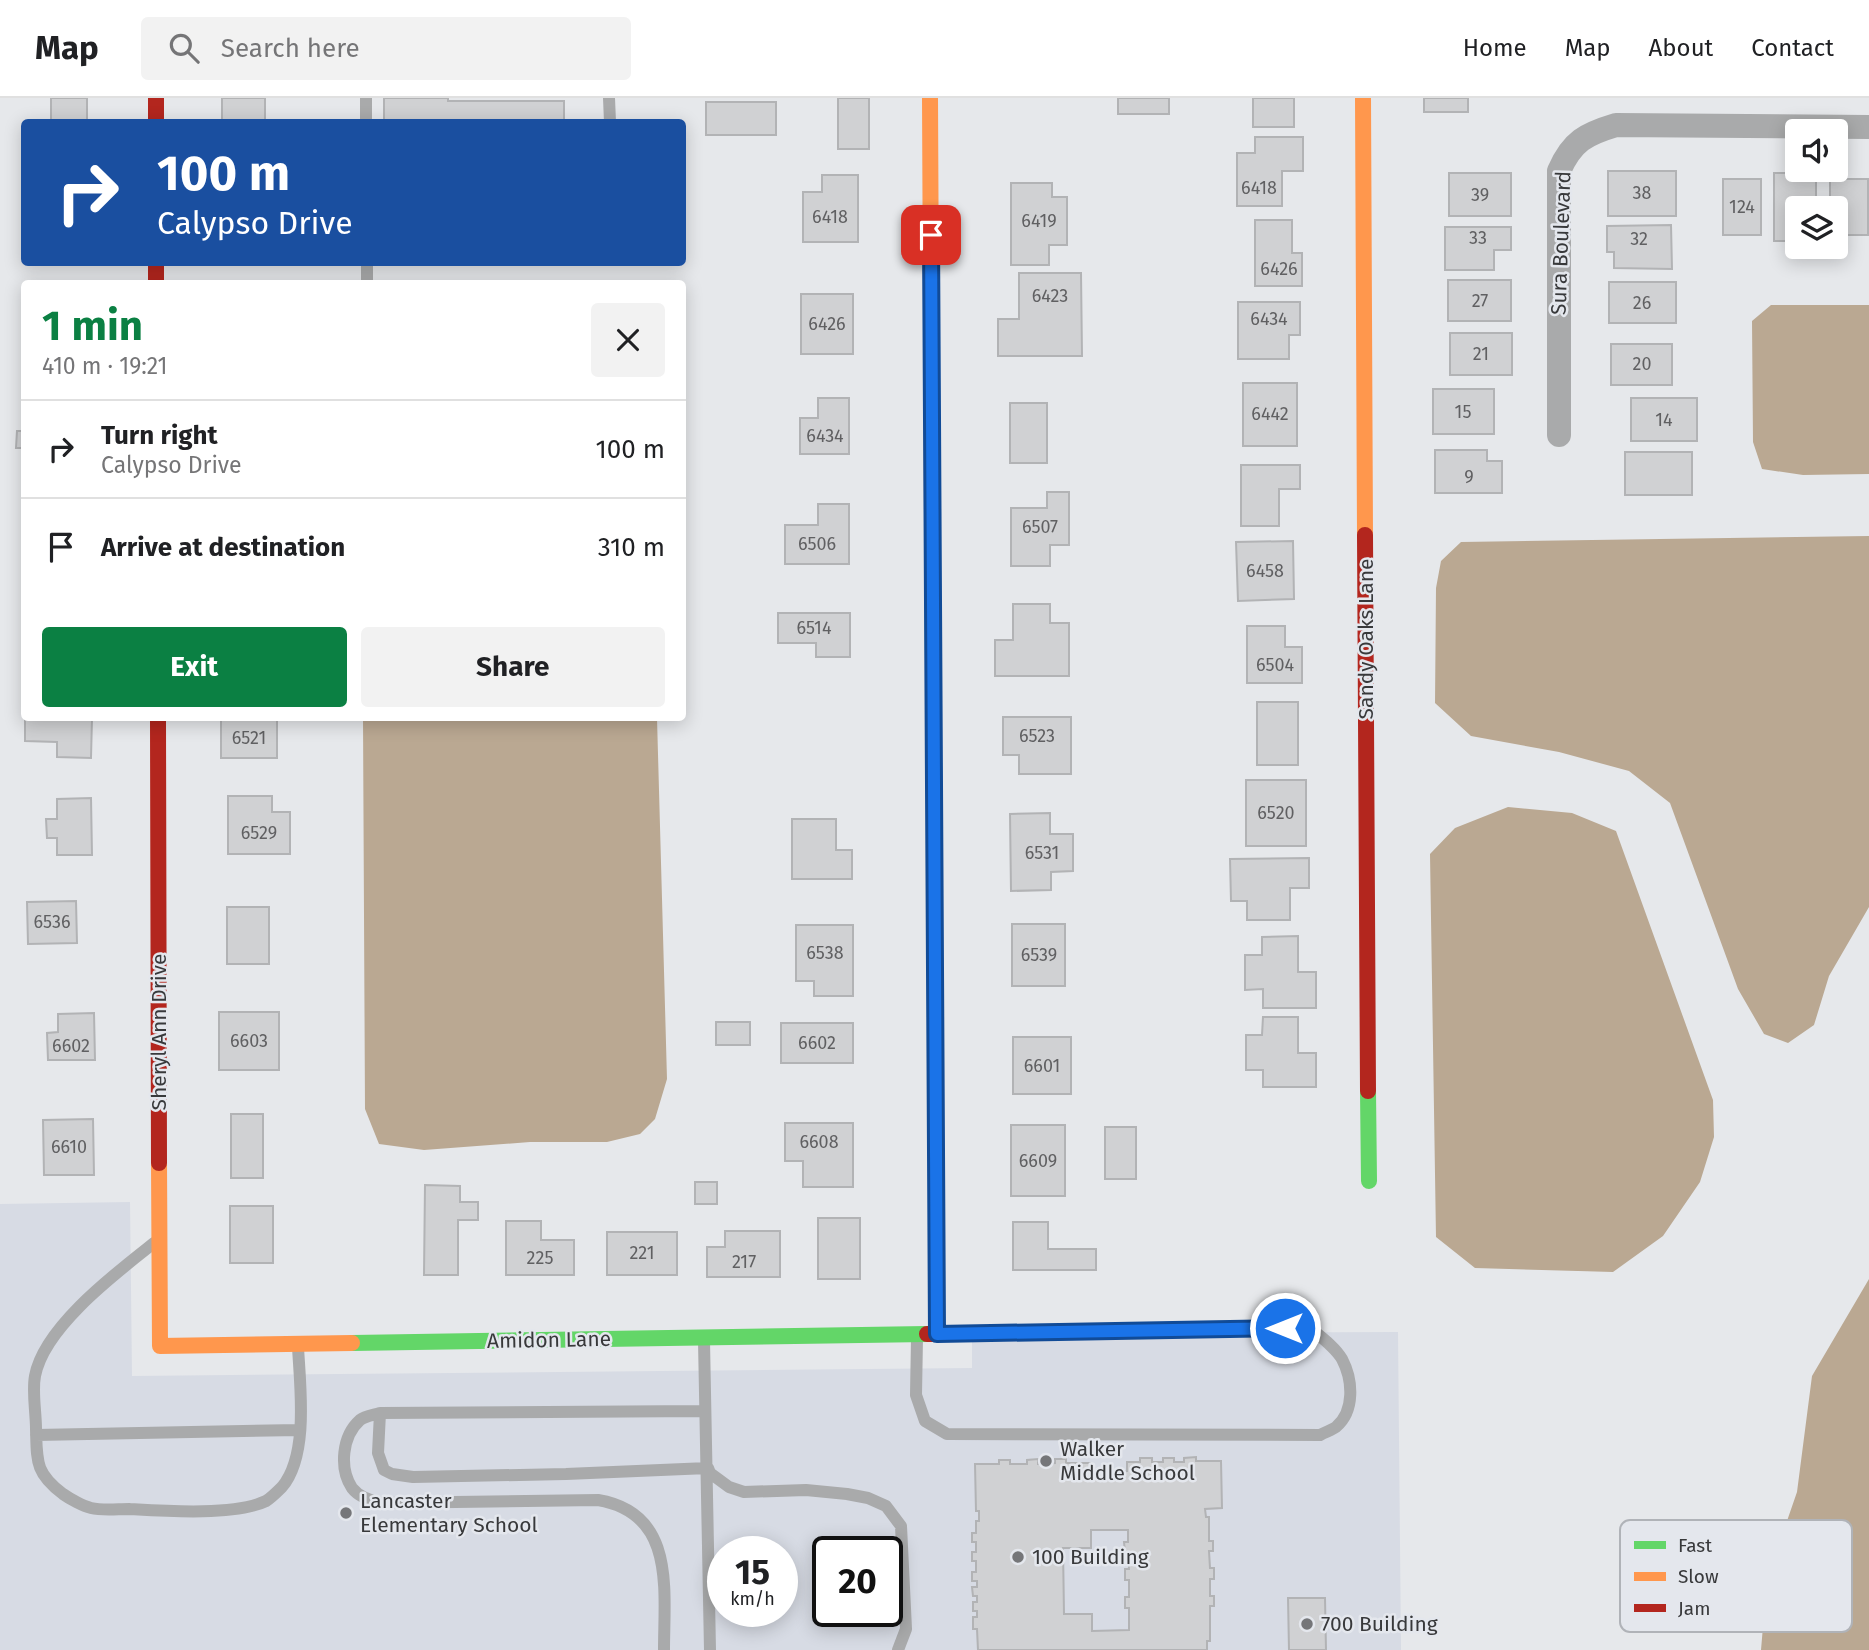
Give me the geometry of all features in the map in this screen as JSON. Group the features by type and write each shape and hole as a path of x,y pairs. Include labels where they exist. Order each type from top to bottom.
{"street":[{"path":"156,98 156,119"},
{"path":"930,98 937,1334"},
{"name":"Sandy Oaks Lane","path":"1363,98 1369,1181"},
{"name":"Sura Boulevard","path":"1559,435 1559,171 1576,143 1592,132 1616,125 1869,127"},
{"name":"Sheryl Ann Drive","path":"158,721 160,1346"},
{"name":"Amidon Lane","path":"160,1346 937,1334"}],"lane":[{"path":"366,98 366,119"},
{"path":"609,98 610,119"},
{"path":"160,1238 113,1275 65,1323 47,1345 35,1375 38,1466 48,1481 65,1495 91,1508 181,1512 234,1509 266,1501 282,1487 293,1470 298,1449 298,1344"},
{"path":"917,1334 916,1395 925,1421 947,1434 1320,1435 1335,1428 1348,1411 1350,1381 1342,1359 1310,1328 937,1334"},
{"path":"704,1337 705,1461 710,1473 729,1487 744,1492 806,1490 868,1498 886,1506 901,1526 906,1629 898,1650"},
{"path":"664,1650 663,1569 656,1540 648,1525 615,1503 598,1500 382,1503 371,1500 353,1488 344,1459 346,1441 351,1430 362,1418 380,1413 704,1410"},
{"path":"380,1413 378,1453 384,1470 392,1475 566,1475 708,1468"},
{"path":"36,1435 299,1430"},
{"path":"708,1468 710,1650"}],"shaded area":[{"path":"1771,305 1869,305 1869,474 1803,475 1762,469 1753,442 1752,321"},
{"path":"1869,536 1869,907 1829,976 1814,1025 1788,1043 1764,1034 1738,989 1670,803 1629,771 1559,752 1471,736 1435,703 1436,588 1441,561 1461,542"},
{"path":"363,721 657,721 667,1079 655,1119 640,1134 607,1142 530,1142 424,1150 379,1144 365,1109"},
{"path":"1508,807 1572,813 1616,831 1713,1100 1714,1137 1700,1182 1663,1236 1613,1272 1475,1268 1436,1237 1430,854 1455,828"},
{"path":"130,1202 132,1376 972,1368 972,1334 1398,1332 1401,1650 0,1650 0,1204"},
{"path":"1869,1279 1869,1650 1761,1650 1763,1632 1852,1632 1852,1520 1787,1520 1797,1492 1812,1376"}],"building":[{"path":"51,98 87,98 87,119 51,119"},
{"path":"222,98 265,98 265,119 222,119"},
{"path":"384,98 564,101 564,119 384,119"},
{"path":"838,98 869,98 869,149 838,149"},
{"path":"1118,98 1169,98 1169,114 1118,114"},
{"path":"1253,98 1294,98 1294,127 1253,127"},
{"path":"1424,98 1468,98 1468,112 1424,112"},
{"path":"706,102 776,102 776,135 706,135"},
{"path":"1255,137 1303,137 1303,171 1282,171 1282,206 1237,206 1237,153 1255,153"},
{"path":"1608,171 1676,171 1676,216 1608,216"},
{"path":"1449,173 1511,173 1511,216 1449,216"},
{"path":"1774,173 1785,173 1785,182 1816,182 1816,196 1785,196 1785,241 1774,241"},
{"path":"822,175 858,175 858,242 803,242 803,192 822,192"},
{"path":"1723,179 1761,179 1761,235 1723,235"},
{"path":"1868,179 1868,235 1848,235 1848,196 1830,196 1830,182"},
{"path":"1011,183 1052,183 1052,197 1067,197 1067,245 1049,245 1049,265 1011,265"},
{"path":"1255,220 1292,220 1292,253 1302,253 1302,286 1255,286"},
{"path":"1671,225 1672,269 1614,268 1614,252 1607,252 1607,226"},
{"path":"1445,227 1511,227 1511,250 1494,250 1494,270 1445,270"},
{"path":"1019,273 1081,273 1082,356 998,356 998,319 1019,319"},
{"path":"1448,280 1511,280 1511,321 1448,321"},
{"path":"1609,282 1676,282 1676,323 1609,323"},
{"path":"801,294 853,294 853,354 801,354"},
{"path":"1238,302 1300,302 1300,335 1289,335 1289,359 1238,359"},
{"path":"1450,333 1512,333 1512,375 1450,375"},
{"path":"1611,344 1672,344 1672,385 1611,385"},
{"path":"1243,383 1297,383 1297,446 1243,446"},
{"path":"1433,389 1494,389 1494,434 1433,434"},
{"path":"818,398 849,398 849,454 800,454 800,418 818,418"},
{"path":"1631,398 1697,398 1697,441 1631,441"},
{"path":"1010,403 1047,403 1047,463 1010,463"},
{"path":"17,431 21,431 21,448 16,448"},
{"path":"1435,450 1487,450 1487,461 1502,461 1502,493 1435,493"},
{"path":"1625,452 1692,452 1692,495 1625,495"},
{"path":"1241,465 1300,465 1300,489 1279,489 1279,526 1241,526"},
{"path":"1047,492 1069,492 1069,545 1050,545 1050,566 1011,566 1011,508 1047,508"},
{"path":"818,504 849,504 849,564 785,564 785,525 818,525"},
{"path":"1293,541 1294,599 1238,601 1236,542"},
{"path":"1013,604 1050,604 1050,623 1069,623 1069,676 995,676 995,640 1013,640"},
{"path":"778,613 850,613 850,657 816,657 816,643 778,643"},
{"path":"1247,626 1285,626 1285,647 1302,647 1302,683 1247,683"},
{"path":"1257,702 1298,702 1298,765 1257,765"},
{"path":"1003,717 1071,717 1071,774 1019,774 1019,755 1003,755"},
{"path":"25,721 92,721 91,758 57,757 57,742 25,741"},
{"path":"221,721 277,721 277,758 221,758"},
{"path":"1246,780 1306,780 1306,846 1246,846"},
{"path":"228,796 272,796 272,812 290,812 290,854 228,854"},
{"path":"91,798 92,855 57,855 57,838 47,838 46,819 57,819 57,799"},
{"path":"1050,813 1050,834 1073,834 1073,871 1051,872 1051,890 1011,891 1010,814"},
{"path":"792,819 836,819 836,850 852,850 852,879 792,879"},
{"path":"1309,858 1309,888 1290,888 1290,920 1247,920 1247,901 1231,901 1230,859"},
{"path":"76,901 77,943 28,944 27,902"},
{"path":"227,907 269,907 269,964 227,964"},
{"path":"1012,924 1065,924 1065,986 1012,986"},
{"path":"796,925 853,925 853,996 814,996 814,981 796,981"},
{"path":"1298,936 1298,972 1316,972 1316,1008 1263,1008 1263,989 1245,990 1245,955 1262,955 1262,937"},
{"path":"219,1012 279,1012 279,1070 219,1070"},
{"path":"94,1013 95,1060 48,1060 47,1033 58,1032 58,1014"},
{"path":"1263,1017 1298,1017 1298,1053 1316,1053 1316,1087 1263,1087 1263,1070 1246,1070 1246,1035 1262,1035"},
{"path":"716,1022 750,1022 750,1045 716,1045"},
{"path":"781,1023 853,1023 853,1063 781,1063"},
{"path":"1013,1037 1071,1037 1071,1094 1013,1094"},
{"path":"231,1114 263,1114 263,1178 231,1178"},
{"path":"93,1119 94,1175 44,1175 43,1120"},
{"path":"785,1123 853,1123 853,1187 803,1187 803,1161 785,1161"},
{"path":"1011,1125 1065,1125 1065,1196 1011,1196"},
{"path":"1105,1127 1136,1127 1136,1179 1105,1179"},
{"path":"695,1182 717,1182 717,1204 695,1204"},
{"path":"425,1185 460,1186 460,1202 478,1202 478,1220 458,1220 458,1275 424,1275"},
{"path":"230,1206 273,1206 273,1263 230,1263"},
{"path":"818,1218 860,1218 860,1279 818,1279"},
{"path":"506,1221 541,1221 541,1240 574,1240 574,1275 506,1275"},
{"path":"1013,1222 1048,1222 1048,1249 1096,1249 1096,1270 1013,1270"},
{"path":"725,1231 780,1231 780,1277 707,1277 707,1247 725,1247"},
{"path":"607,1232 677,1232 677,1275 607,1275"},
{"name":"100 Building","path":"1140,1458 1163,1462 1163,1458 1174,1458 1174,1462 1184,1462 1184,1458 1221,1461 1222,1508 1205,1509 1206,1517 1209,1517 1209,1541 1213,1541 1213,1551 1209,1551 1210,1568 1214,1568 1214,1579 1210,1579 1210,1596 1214,1596 1214,1606 1210,1606 1210,1641 1207,1641 1207,1650 978,1650 977,1629 973,1629 973,1617 977,1617 977,1611 973,1611 973,1602 977,1602 977,1596 973,1596 972,1587 977,1587 977,1581 972,1581 972,1572 976,1572 976,1561 972,1561 972,1552 976,1552 976,1542 972,1542 972,1533 976,1533 976,1521 979,1521 979,1511 976,1511 975,1464 999,1464 999,1460 1010,1460 1010,1464 1027,1464 1027,1460 1038,1459 1038,1464 1066,1459 1066,1463 1090,1463 1091,1472 1127,1471 1127,1462 1140,1462","holes":["1091,1530 1128,1530 1128,1542 1124,1542 1125,1552 1128,1552 1129,1569 1125,1569 1125,1580 1129,1580 1129,1597 1125,1597 1125,1608 1129,1608 1129,1630 1092,1631 1092,1614 1064,1614 1063,1548 1091,1548"]},
{"name":"700 Building","path":"1288,1598 1325,1598 1326,1650 1289,1650"}],"traffic: fast":[{"path":"932,512 934,808"},
{"path":"1368,1091 1369,1181"},
{"path":"352,1343 927,1334"}],"traffic: slow":[{"path":"930,98 932,512"},
{"path":"1363,98 1365,535"},
{"path":"159,1163 160,1346 352,1343"}],"traffic: jam":[{"path":"156,98 156,119"},
{"path":"156,266 156,280"},
{"path":"1365,535 1368,1091"},
{"path":"158,721 159,1163"},
{"path":"927,1334 937,1334 934,808"}],"place":[{"name":"Walker Middle School","path":"1046,1461"},
{"name":"Lancaster Elementary School","path":"346,1513"},
{"name":"100 Building","path":"1018,1557"},
{"name":"700 Building","path":"1307,1624"}],"route":[{"path":"931,235 937,1334 1285,1328"}]}
